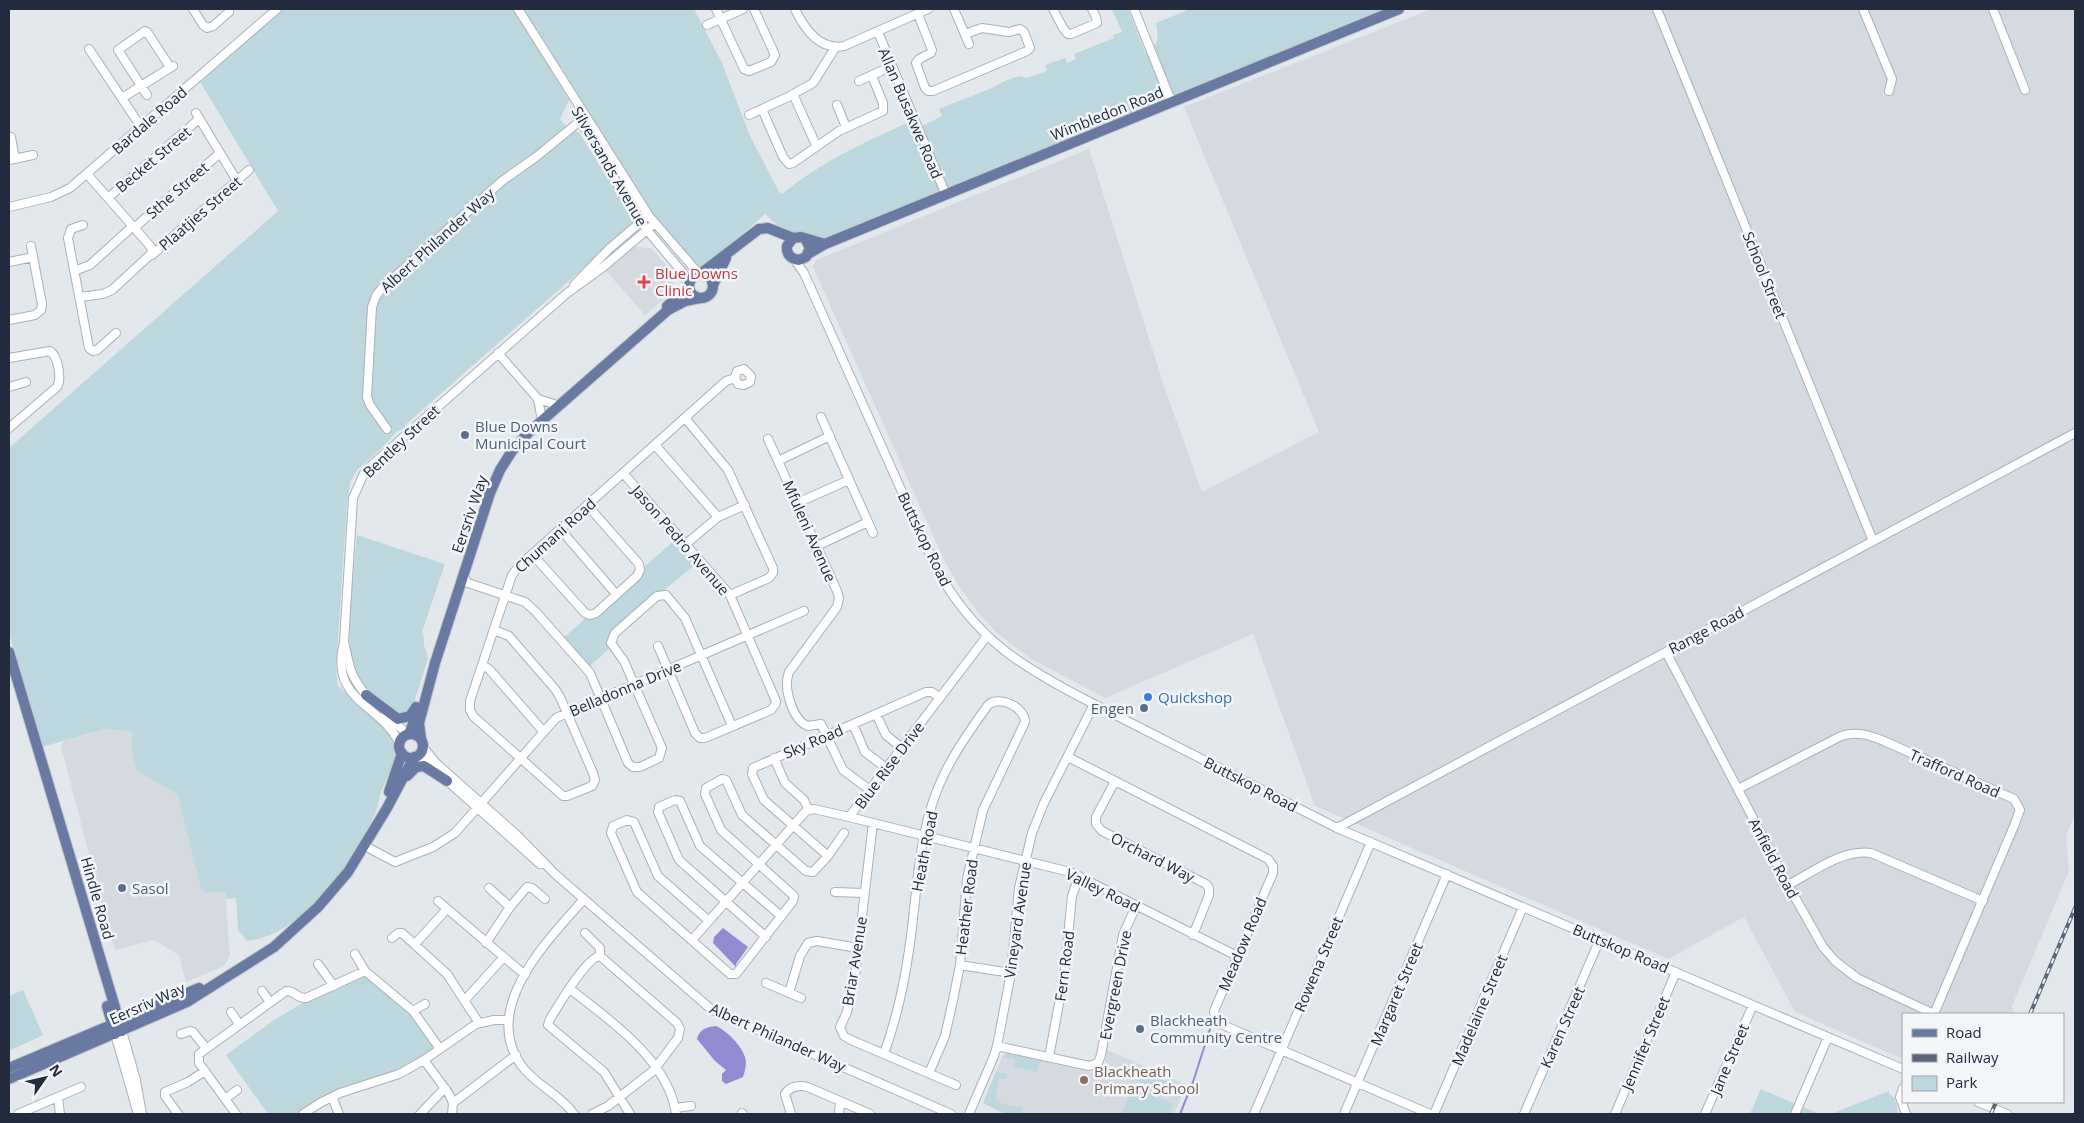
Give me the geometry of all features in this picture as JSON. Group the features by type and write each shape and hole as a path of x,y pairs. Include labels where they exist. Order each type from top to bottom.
{"main road":[{"name":"Wimbledon Road","path":"807,256 825,244 1399,9"},
{"path":"729,253 721,266 710,295 700,298 692,294 689,287 692,278 729,253 759,229 768,228 794,238 825,244"},
{"path":"774,231 787,248"},
{"path":"794,238 789,242 787,248 788,255 799,260 807,256 809,246 806,240"},
{"path":"699,274 709,277 713,285"},
{"name":"Eersriv Way","path":"408,734 416,716 440,632 489,484 497,468 511,446 541,415 689,287"},
{"name":"Eersriv Way","path":"422,743 419,727 421,713 500,470 520,441 668,310 685,301 700,298"},
{"name":"Hindle Road","path":"9,652 117,1027"},
{"path":"366,696 395,718 401,720 414,712 424,688"},
{"path":"408,734 415,734 422,743 415,757 406,757 399,748 399,742 402,737 408,734"},
{"name":"Eersriv Way","path":"384,812 402,753"},
{"name":"Eersriv Way","path":"9,1068 201,994 263,955 328,896 348,872 366,846 415,757"},
{"path":"384,812 396,798 407,776 416,767 424,766 447,781"},
{"name":"Eersriv Way","path":"9,1079 117,1027"}],"street":[{"path":"193,9 207,28 213,26 229,12"},
{"name":"Silversands Avenue","path":"518,9 569,92 582,119 641,222 683,273 689,287"},
{"path":"716,9 744,68 752,71 771,62 774,55 754,9"},
{"path":"707,25 743,9"},
{"path":"795,9 812,36 826,45 835,48 878,32 928,9"},
{"path":"954,9 969,44"},
{"path":"1053,9 1063,28 1068,34 1071,34 1096,23 1096,17 1092,9"},
{"path":"1134,9 1172,103"},
{"name":"School Street","path":"1657,9 1873,541"},
{"path":"1863,9 1892,79 1889,91"},
{"path":"1993,9 2026,90"},
{"name":"Bardale Road","path":"9,207 56,195 70,188 273,10"},
{"path":"918,14 932,50 916,63 925,88 928,91 940,88 1027,51 1030,48 1024,32 1020,29 1009,32 982,28 965,34"},
{"path":"122,98 141,86 171,66 145,31 118,50 141,86 147,95"},
{"name":"Allan Busakwe Road","path":"878,32 946,195"},
{"path":"749,115 813,82 835,48"},
{"path":"89,49 141,127"},
{"path":"859,81 892,66"},
{"path":"762,109 783,157 789,164 793,163 816,145 846,126 884,109 872,76"},
{"path":"793,94 816,145"},
{"path":"837,105 846,126"},
{"name":"Becket Street","path":"108,198 198,116 220,153"},
{"name":"Silversands Avenue","path":"582,119 654,224 699,274"},
{"name":"Albert Philander Way","path":"387,429 370,405 367,393 372,307 376,296 382,288 502,181 536,157 582,119"},
{"path":"11,137 12,160 33,155"},
{"path":"220,153 237,180"},
{"name":"Sthe Street","path":"74,271 90,265 220,153"},
{"name":"Plaatjies Street","path":"80,297 103,294 112,290 249,170"},
{"path":"87,174 151,247 151,256"},
{"name":"Bentley Street","path":"399,742 392,730 362,704 346,684 342,672 341,653 344,642 353,498 362,476 365,471 566,294 596,262 648,216"},
{"name":"Bentley Street","path":"566,294 602,268 654,224"},
{"path":"83,226 71,229 68,234 86,342 90,350 100,348 116,333"},
{"path":"9,320 35,315 41,310 42,304 31,246"},
{"path":"9,262 33,256"},
{"name":"Buttskop Road","path":"804,273 807,256"},
{"name":"Buttskop Road","path":"794,259 804,273 938,570 963,610 987,636 1011,657 1030,670 1094,704 1337,828 1902,1069"},
{"path":"596,262 602,268"},
{"path":"9,358 52,352 55,355 60,381 57,387 9,428"},
{"path":"498,354 538,399 554,404"},
{"name":"Chumani Road","path":"519,758 473,716 470,710 470,701 514,571 726,381 735,378"},
{"path":"9,386 26,382"},
{"path":"538,399 541,415"},
{"path":"821,417 873,533"},
{"path":"684,418 725,464 773,568 773,573 766,580 730,595"},
{"name":"Range Road","path":"1337,828 2075,433"},
{"path":"778,461 830,436"},
{"name":"Mfuleni Avenue","path":"768,439 837,591 838,604 789,672 786,683 799,720 808,726 821,724 828,735"},
{"path":"655,445 718,517"},
{"name":"Jason Pedro Avenue","path":"624,474 730,595 776,701 775,706 771,710 732,726"},
{"path":"797,503 849,480"},
{"path":"532,554 587,614 596,613 637,576 640,566 587,505"},
{"path":"686,544 718,517 745,505"},
{"path":"817,546 868,522"},
{"path":"560,529 616,594"},
{"path":"463,583 525,602 536,612 590,673 628,763 633,767 659,758 662,748 622,656 613,646 611,640 615,632 657,596 666,595 685,618 732,726 705,738 696,735 658,646"},
{"name":"Belladonna Drive","path":"366,846 391,861 400,861 450,838 556,718 804,611"},
{"path":"494,630 505,634 514,641 555,689 567,712 595,780 592,786 563,796 519,758"},
{"name":"Blue Rise Drive","path":"808,809 849,817 987,636"},
{"name":"Bentley Street","path":"344,642 349,669 356,682 373,704 408,734"},
{"name":"Anfield Road","path":"1666,652 1817,939 1835,961 1857,978 1932,1013"},
{"path":"482,665 489,669 543,731"},
{"name":"Sky Road","path":"828,856 764,800 752,774 755,767 929,691 940,698"},
{"name":"Heath Road","path":"884,1054 903,990 910,949 918,870 936,793 950,761 965,736 988,705 993,701 1001,700 1020,710 1025,718"},
{"name":"Vineyard Avenue","path":"969,1114 994,1056 1011,973 1017,902 1024,861 1036,821 1094,704"},
{"path":"876,714 886,735 902,748"},
{"name":"Heather Road","path":"929,1073 944,1036 960,965 966,879 983,810 1023,727 1025,718"},
{"path":"853,724 865,752 886,768"},
{"name":"Trafford Road","path":"1738,789 1841,736 1866,734 2014,799 2020,810 1934,1013"},
{"path":"828,735 843,770 870,790"},
{"name":"Albert Philander Way","path":"422,743 436,763 536,861 555,874 712,1010 951,1114"},
{"name":"Albert Philander Way","path":"415,757 437,770 447,781 480,806"},
{"name":"Meadow Road","path":"1068,757 1268,859 1272,863 1273,873 1214,1011 1214,1019 1219,1024 1430,1114"},
{"path":"692,940 808,809 804,800 785,783 774,758"},
{"path":"709,921 658,876 632,821 627,820 613,826 611,833 636,890 730,974 735,975 794,900 794,895 719,828 705,794 706,788 722,779 726,780 742,814 810,873 816,871 844,834"},
{"name":"Orchard Way","path":"1115,781 1096,817 1098,827 1102,831 1206,884 1209,888 1209,895 1193,935"},
{"path":"766,937 677,858 658,812 659,807 675,800 680,802 700,846 781,916"},
{"name":"Valley Road","path":"849,817 1070,872 1237,956"},
{"name":"Briar Avenue","path":"873,823 850,998 840,1027 842,1032 851,1040 956,1085"},
{"name":"Rowena Street","path":"1254,1114 1371,842"},
{"path":"1788,885 1849,853 1862,852 1871,853 1982,901"},
{"name":"Margaret Street","path":"1344,1114 1447,874"},
{"name":"Fern Road","path":"1049,1057 1064,977 1070,904 1079,876"},
{"path":"486,943 510,907 530,887 545,899"},
{"path":"489,888 510,907"},
{"path":"835,892 864,893"},
{"path":"574,1114 567,1105 528,1074 516,1055 510,1033 509,1020 513,1001 524,975 546,941 584,899"},
{"path":"438,901 524,975"},
{"name":"Evergreen Drive","path":"1049,1057 1090,1066 1095,1064 1101,1055 1123,935 1136,906"},
{"name":"Madelaine Street","path":"1434,1114 1523,907"},
{"path":"415,944 447,909"},
{"path":"392,938 398,933 402,933 447,974 479,1023"},
{"path":"585,933 600,948 600,956 677,1023 680,1029 678,1038 656,1068 620,1096 592,1114"},
{"name":"Karen Street","path":"1524,1114 1600,939"},
{"path":"789,993 800,956 808,943 817,941 858,948"},
{"path":"355,954 365,971 413,1011 440,1049"},
{"path":"600,956 593,958 570,989 548,1025 604,1072 630,1114"},
{"path":"464,1000 504,958"},
{"path":"318,964 334,986"},
{"path":"960,965 1011,973"},
{"path":"236,1114 204,1071 198,1056 206,1048 286,991 292,991 298,997 304,999 365,971"},
{"name":"Jennifer Street","path":"1615,1114 1676,972"},
{"path":"766,983 801,998"},
{"path":"570,989 617,1025 656,1068 668,1087 675,1111 691,1106"},
{"path":"262,991 270,1002"},
{"path":"413,1011 425,1004"},
{"name":"Jane Street","path":"1705,1114 1752,1005"},
{"path":"231,1012 239,1024"},
{"path":"303,1114 332,1097 396,1076 424,1060 479,1023 509,1020"},
{"name":"Hindle Road","path":"117,1027 137,1114"},
{"name":"Hindle Road","path":"117,1027 136,1080 142,1114"},
{"path":"181,1034 192,1031 206,1048"},
{"path":"1795,1114 1828,1037"},
{"path":"996,1046 1049,1057"},
{"path":"453,1103 516,1055"},
{"path":"424,1060 445,1088 453,1103 452,1114"},
{"path":"178,1114 165,1092 188,1082 204,1071"},
{"path":"791,1114 785,1094 789,1089 805,1086 870,1114"},
{"path":"18,1114 81,1087"},
{"path":"420,1114 445,1088"},
{"path":"225,1099 236,1090"},
{"path":"1902,1090 1902,1105 1906,1114"},
{"path":"58,1097 60,1114"},
{"path":"332,1097 339,1114"},
{"path":"839,1114 840,1102"},
{"path":"1980,1103 2007,1114"}],"shaded area":[{"path":"1431,9 2075,9 2075,814 2066,836 2069,871 2012,1006 2013,1013 1902,1013 1902,1059 1795,1012 1744,917 1668,959 1315,806 1253,634 1105,698 1030,658 995,631 979,614 959,586 944,560 813,267 816,260 1089,149 1165,389 1202,492 1319,432 1184,107"},
{"name":"Blue Downs Clinic","path":"634,247 651,248 674,274 673,291 645,315 606,271"},
{"path":"104,729 133,732 131,748 137,771 177,794 201,889 206,893 225,892 230,955 224,966 186,982 179,955 154,940 115,950 109,932 61,746 64,741"},
{"path":"723,928 748,947 736,964 736,967 713,943 714,937"},
{"path":"716,1026 733,1039 746,1059 743,1077 726,1084 722,1081 722,1074 726,1070 715,1061 697,1039 704,1029"},
{"name":"Blackheath Primary School","path":"1107,1050 1187,1085 1174,1114 1005,1114 983,1103 1003,1055 1007,1053 1103,1075"}],"green space":[{"path":"281,9 515,9 569,100 560,119 565,125 580,134 631,214 632,224 405,425 405,428 396,432 385,445 358,469 351,480 347,502 336,669 338,686 386,729 394,746 393,763 381,792 376,811 367,830 341,872 325,892 307,911 288,925 268,936 247,941 238,930 236,898 226,899 225,892 206,893 201,889 177,794 137,771 131,748 133,732 104,729 42,747 9,633 9,448 278,211 199,80"},
{"path":"524,9 694,9 722,63 750,136 779,192 782,194 813,171 845,152 879,136 914,120 918,128 942,116 939,109 1019,76 1027,78 1047,71 1045,65 1065,58 1067,63 1076,59 1074,54 1114,38 1113,35 1122,32 1112,9 1128,9 1146,54 1156,44 1158,33 1156,23 1190,9 1390,9 967,180 827,239 788,233 765,214 713,260 701,268 694,264 646,203"},
{"path":"357,535 445,564 422,632 428,659 412,708 400,715 364,689 356,678 352,665 349,629"},
{"path":"676,539 697,563 612,633 609,640 611,647 588,668 562,639"},
{"path":"364,974 409,1011 433,1045 432,1050 406,1068 312,1105 299,1114 268,1114 226,1055 274,1020 306,1001"},
{"path":"23,990 43,1035 9,1051 9,996"},
{"path":"1007,1053 1040,1060 1037,1072 1014,1067 1015,1060 1002,1057"},
{"path":"1136,1067 1158,1077 1153,1088 1131,1078"},
{"path":"996,1072 1008,1074 1006,1079 999,1078 995,1100 1001,1101 1001,1104 1023,1108 1022,1113 1026,1114 1005,1114 983,1103"},
{"path":"1159,1078 1181,1088 1177,1099 1154,1089"},
{"path":"1133,1087 1173,1104 1169,1114 1122,1114"},
{"path":"1761,1089 1819,1114 1750,1114"},
{"path":"1889,1091 1889,1094 1895,1098 1898,1114 1831,1114"}],"waterway":[{"path":"1180,1114 1193,1082 1210,1029"}],"railway":[{"path":"2030,1013 2075,908"},
{"path":"1991,1114 1996,1103"}],"place":[{"name":"Blue Downs Clinic","path":"644,282"},
{"name":"Blue Downs Municipal Court","path":"465,435"},
{"name":"Quickshop","path":"1148,697"},
{"name":"Engen","path":"1144,708"},
{"name":"Sasol","path":"122,888"},
{"name":"Blackheath Community Centre","path":"1140,1029"},
{"name":"Blackheath Primary School","path":"1084,1080"}]}
